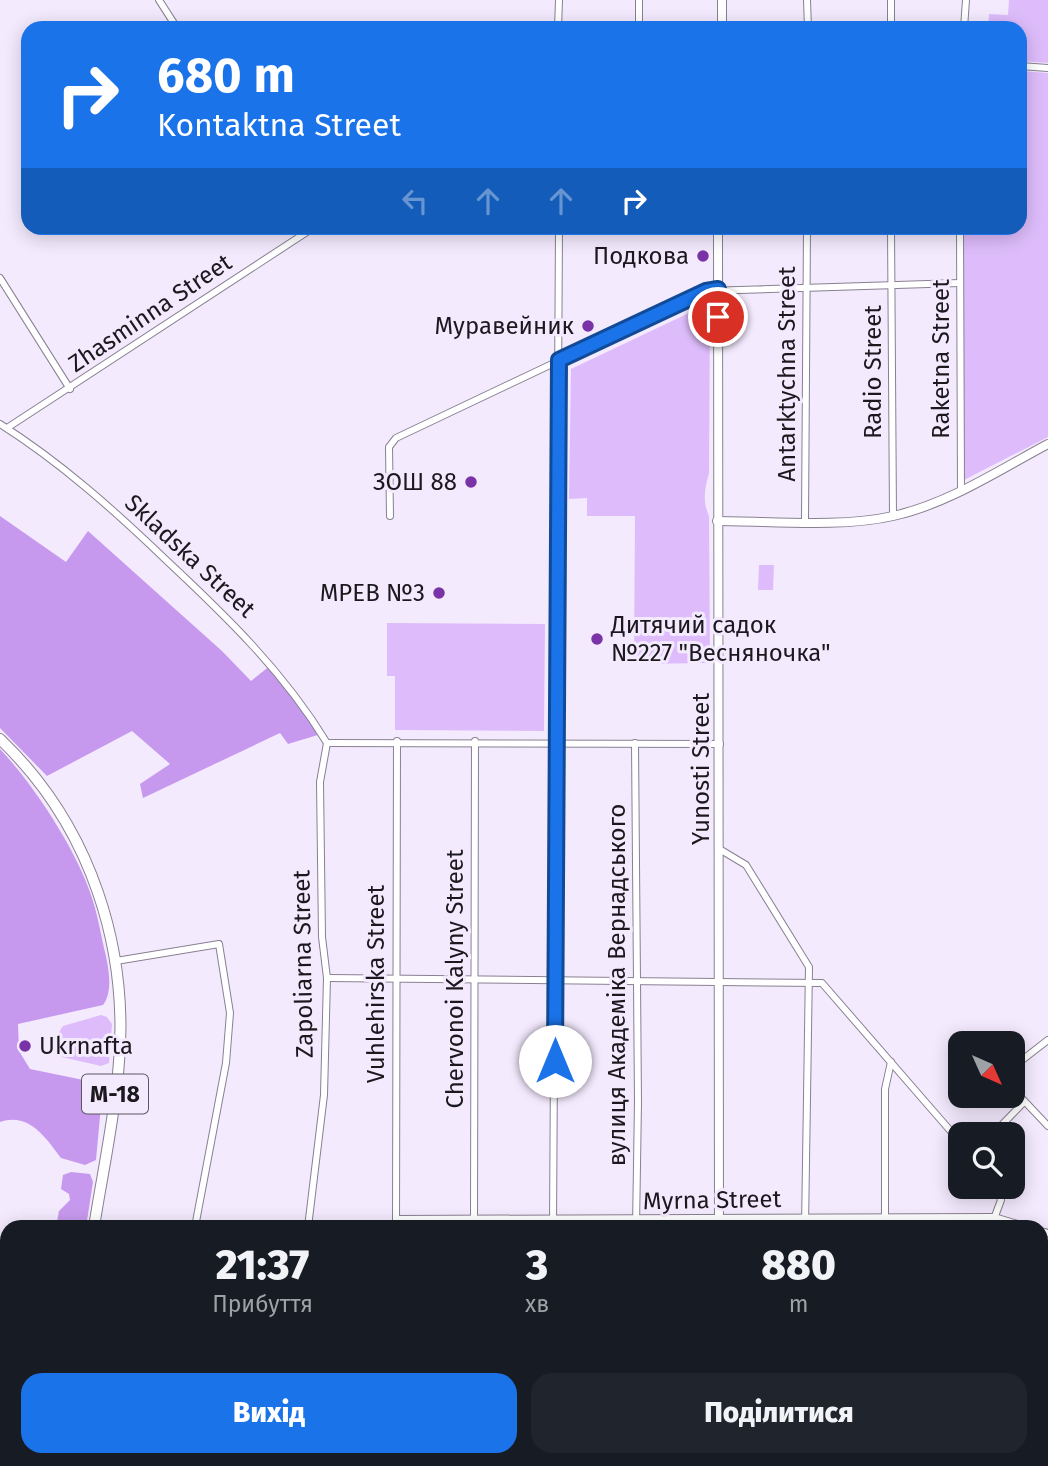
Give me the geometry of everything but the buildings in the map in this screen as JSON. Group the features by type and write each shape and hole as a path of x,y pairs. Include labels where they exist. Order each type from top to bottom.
{"highway":[{"name":"М-18","path":"0,739 45,789 83,855 102,901 116,961 120,1006 118,1075 95,1220"}],"street":[{"path":"159,0 172,21"},
{"path":"558,21 559,0"},
{"path":"639,0 639,21"},
{"path":"722,0 722,21"},
{"path":"807,0 807,21"},
{"path":"891,0 891,21"},
{"path":"964,21 966,0"},
{"path":"1027,66 1048,68"},
{"name":"Zhasminna Street","path":"3,426 70,389 298,235"},
{"path":"553,1220 559,235"},
{"name":"Yunosti Street","path":"718,235 717,521 721,744 719,1220"},
{"name":"Antarktychna Street","path":"806,520 807,235"},
{"name":"Radio Street","path":"891,235 893,516"},
{"name":"Raketna Street","path":"960,235 961,490"},
{"path":"0,278 70,389"},
{"path":"390,516 391,442 706,291 960,283"},
{"name":"Skladska Street","path":"3,426 80,482 244,633 288,686 327,743"},
{"path":"717,521 858,521 893,516 925,507 1048,444"},
{"path":"327,743 397,740 721,744"},
{"name":"Vuhlehirska Street","path":"396,1220 397,740"},
{"name":"Chervonoi Kalyny Street","path":"474,1216 475,741"},
{"name":"Zapoliarna Street","path":"309,1220 322,1118 327,978 322,937 320,782 327,743"},
{"name":"вулиця Академіка Вернадського","path":"635,743 638,1102 636,1220"},
{"path":"721,850 746,865 806,958 809,982 805,1218"},
{"path":"116,961 219,944 230,1013 226,1063 196,1220"},
{"path":"327,978 822,983 948,1128"},
{"path":"1026,1057 1048,1040"},
{"path":"885,1218 885,1089 891,1062"},
{"path":"1026,1104 1048,1126"},
{"path":"1005,1122 1018,1108"},
{"path":"994,1220 1001,1199"},
{"name":"Myrna Street","path":"429,1220 474,1216 514,1220"},
{"name":"Myrna Street","path":"762,1220 995,1217 1005,1220"}],"shaded area":[{"path":"1009,0 1048,0 1048,63 1027,62 1027,21 988,21 989,14 1008,15"},
{"path":"1027,72 1048,73 1048,437 964,480 963,235 1027,235"},
{"path":"710,303 709,473 705,500 709,516 710,663 634,664 635,516 587,516 587,498 569,499 571,369"},
{"path":"0,516 66,562 88,531 222,651 251,681 271,665 321,734 288,744 280,733 143,798 140,784 170,764 132,731 47,776 0,728"},
{"path":"759,565 774,565 773,590 758,590"},
{"path":"387,623 545,624 544,731 395,730 395,676 387,676"},
{"path":"0,749 39,798 75,858 93,901 107,962 109,985 103,1005 18,1024 19,1051 30,1069 103,1084 96,1160 85,1165 61,1158 43,1135 28,1124 10,1120 0,1122"},
{"path":"101,1015 107,1017 112,1024 109,1063 101,1066 62,1057 57,1042 63,1026"},
{"path":"71,1172 90,1174 93,1182 87,1220 57,1220 59,1211 70,1200 69,1194 61,1189 63,1175"}],"place":[{"name":"Подкова","path":"703,256"},
{"name":"Муравейник","path":"588,326"},
{"name":"ЗОШ 88","path":"471,482"},
{"name":"МРЕВ №3","path":"439,593"},
{"name":"Дитячий садок №227 \"Весняночка\"","path":"597,639"},
{"name":"Ukrnafta","path":"25,1046"}],"route":[{"path":"555,1061 559,360 706,291 718,289 718,317"}]}
